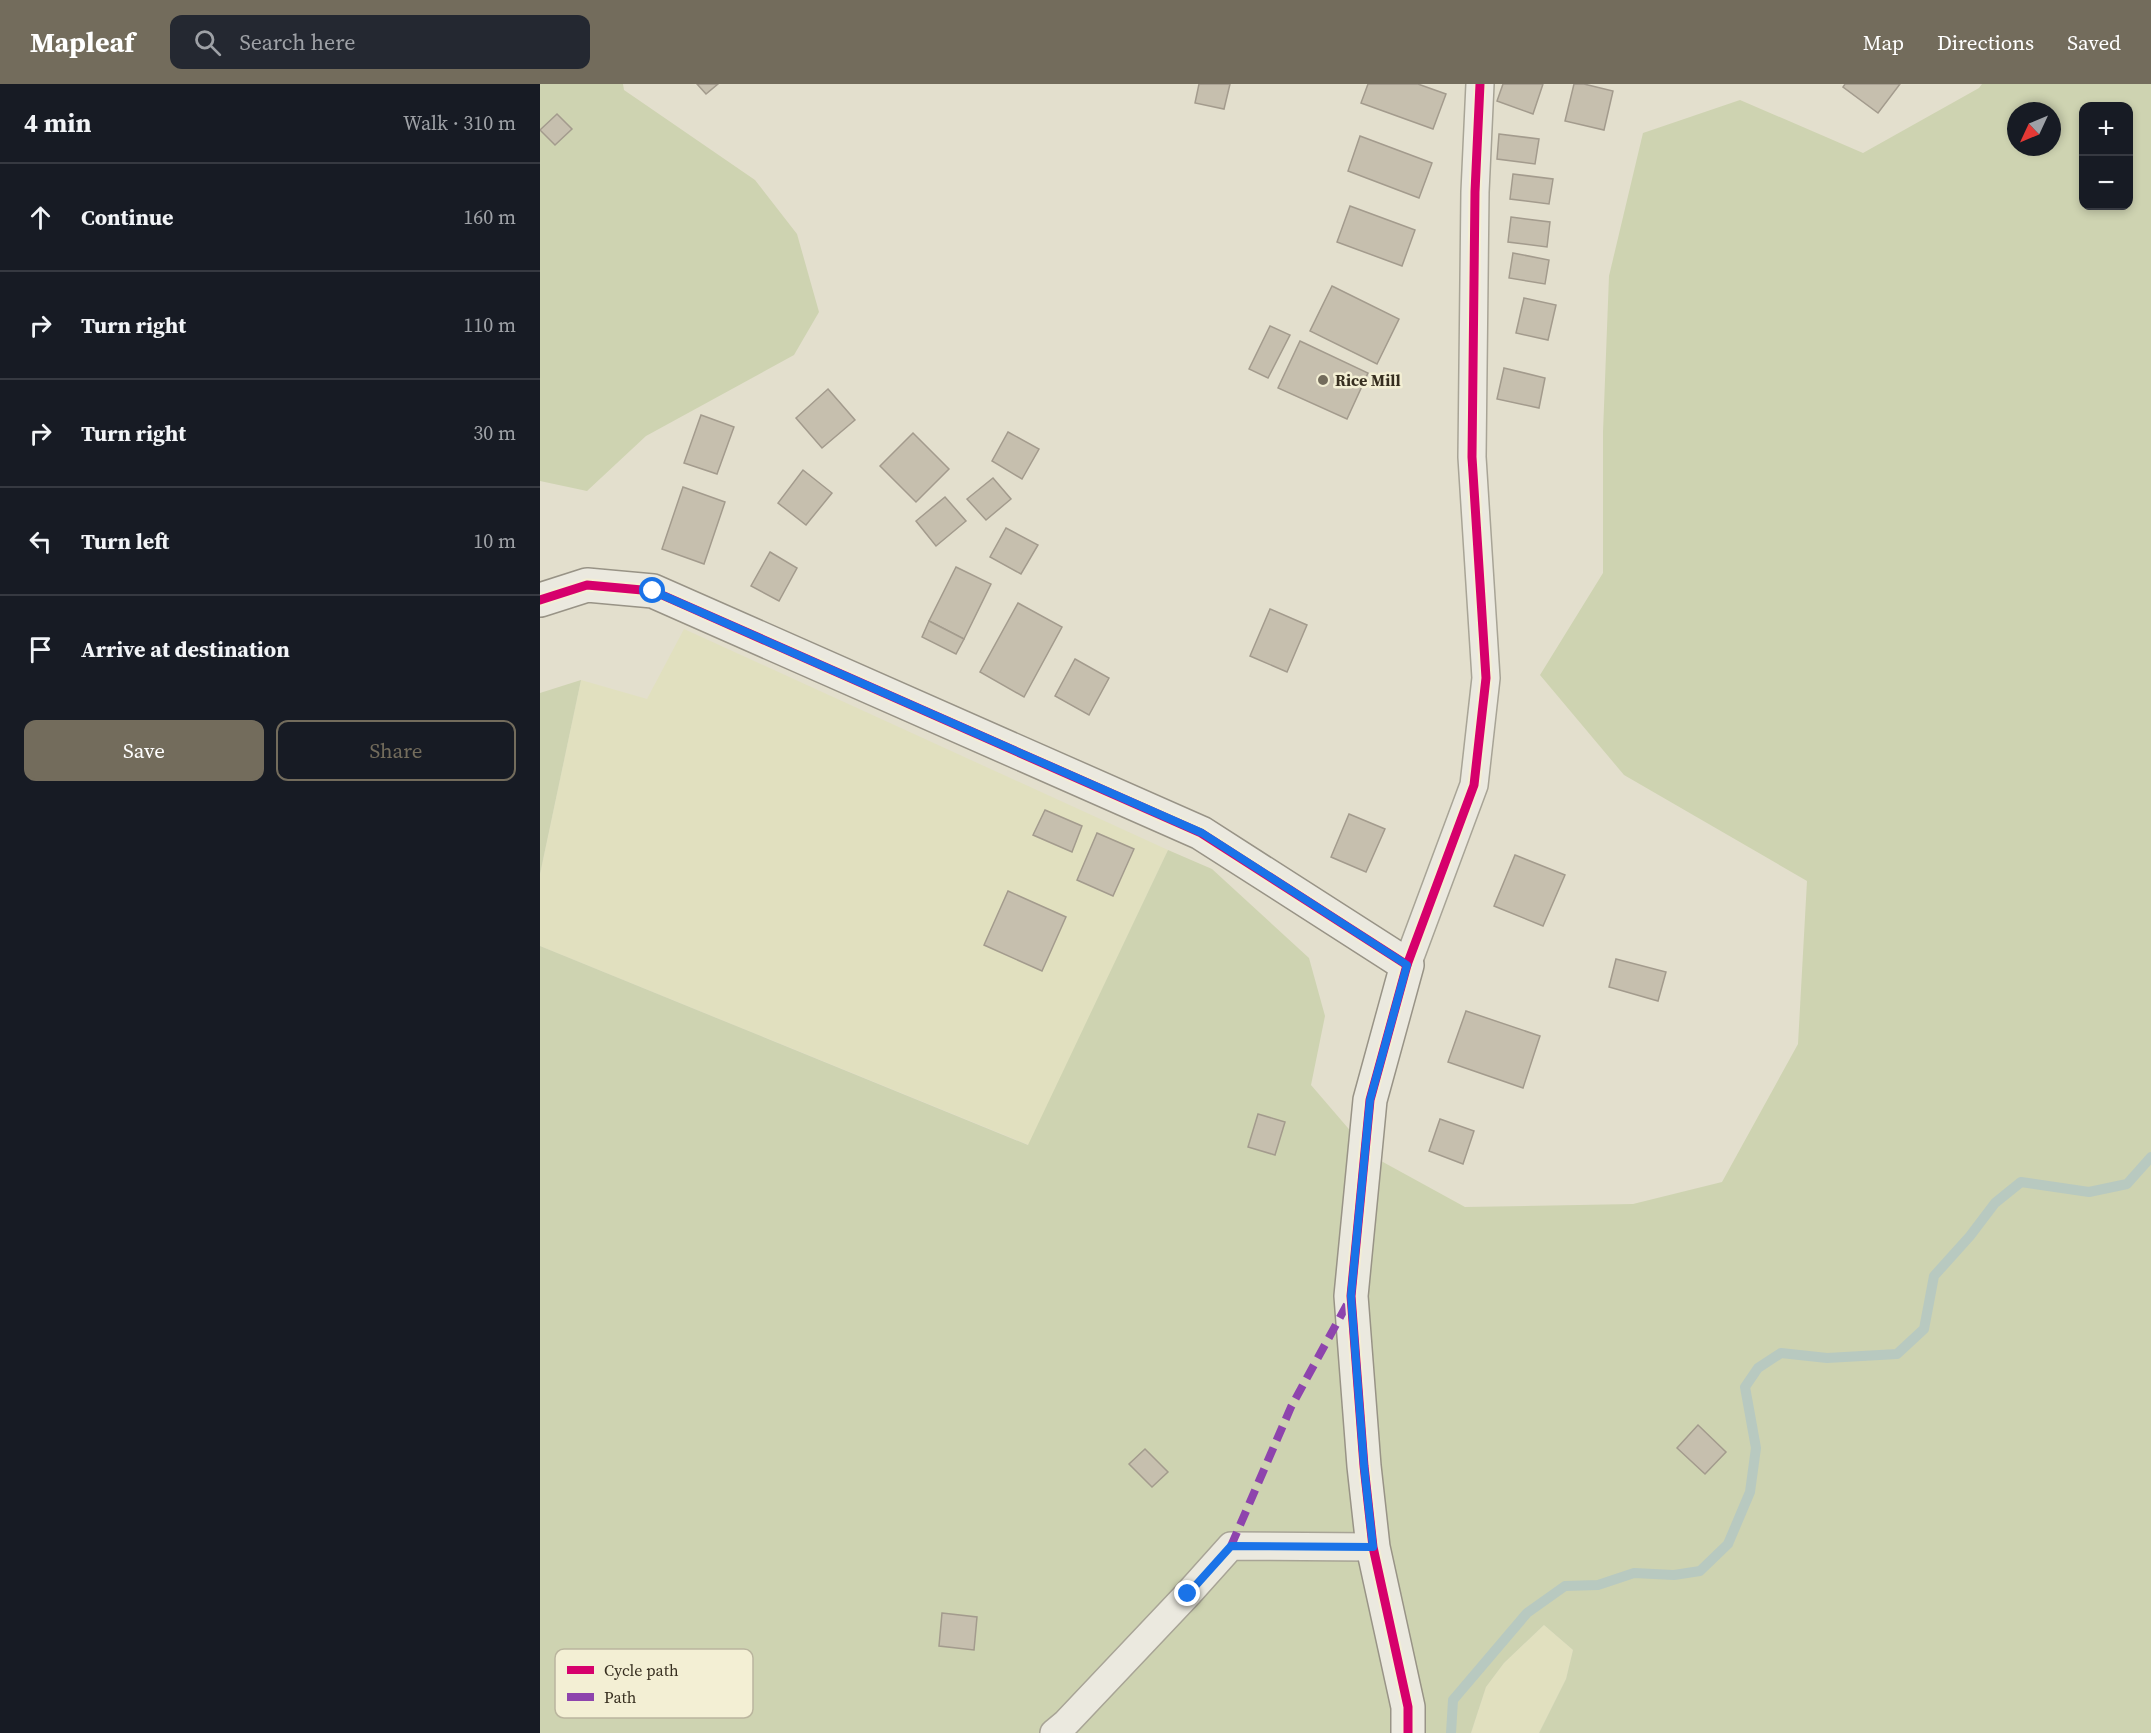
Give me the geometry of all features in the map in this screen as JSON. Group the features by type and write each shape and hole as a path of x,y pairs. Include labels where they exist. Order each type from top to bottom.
{"street":[{"path":"1408,1733 1408,1707 1373,1547 1364,1466 1351,1296 1370,1100 1407,965 1474,785 1486,678 1472,457 1475,192 1480,84"},
{"path":"540,600 587,585 653,591 1202,833 1407,965"},
{"path":"1054,1733 1066,1723 1231,1546 1373,1547"}],"green space":[{"path":"540,84 623,84 624,90 755,180 797,234 819,312 794,355 646,436 587,491 540,481"},
{"path":"1982,84 2151,84 2151,1733 1539,1733 1566,1679 1573,1650 1544,1625 1504,1663 1486,1687 1471,1733 540,1733 540,946 1028,1145 1168,850 1212,869 1309,958 1325,1016 1311,1085 1372,1156 1465,1207 1633,1204 1722,1182 1798,1044 1807,881 1624,775 1540,675 1603,573 1603,432 1609,276 1643,133 1740,100 1863,153 1979,88"},
{"path":"684,629 1168,850 1029,1145 540,946 540,874 581,680 647,699"},
{"path":"581,680 540,874 540,693"},
{"path":"1544,1625 1573,1650 1566,1679 1539,1733 1471,1733 1486,1687 1504,1663"}],"building":[{"path":"697,84 718,84 706,94"},
{"path":"1199,84 1230,84 1224,109 1195,103"},
{"path":"1368,84 1418,84 1446,94 1433,129 1361,103"},
{"path":"1503,84 1543,84 1533,114 1497,101"},
{"path":"1574,84 1613,91 1604,130 1565,121"},
{"path":"1845,84 1900,84 1878,113 1843,87"},
{"path":"557,114 572,129 555,145 540,130"},
{"path":"1499,134 1539,139 1535,164 1497,159"},
{"path":"1360,136 1432,163 1419,198 1348,171"},
{"path":"1513,174 1553,179 1549,204 1510,199"},
{"path":"1350,206 1415,230 1402,266 1337,242"},
{"path":"1511,217 1550,222 1547,247 1508,242"},
{"path":"1513,253 1549,260 1545,284 1509,278"},
{"path":"1332,286 1399,319 1377,364 1310,331"},
{"path":"1524,298 1556,305 1548,340 1516,333"},
{"path":"1270,326 1290,335 1268,378 1249,369"},
{"name":"Rice Mill","path":"1300,341 1368,373 1347,419 1278,388"},
{"path":"1504,368 1545,378 1539,408 1497,399"},
{"path":"828,389 855,420 822,448 796,418"},
{"path":"701,415 734,427 717,474 684,463"},
{"path":"1008,432 1039,449 1022,479 992,461"},
{"path":"913,433 949,469 916,502 880,466"},
{"path":"803,470 832,493 806,525 778,503"},
{"path":"993,478 1011,499 986,520 967,499"},
{"path":"683,487 725,502 704,564 662,549"},
{"path":"945,497 966,521 936,546 916,521"},
{"path":"1006,528 1038,545 1021,574 990,557"},
{"path":"770,552 797,568 779,601 751,586"},
{"path":"956,567 991,584 964,639 929,621"},
{"path":"1018,603 1062,627 1024,697 980,672"},
{"path":"1270,609 1307,625 1287,672 1250,656"},
{"path":"929,621 964,639 956,654 922,637"},
{"path":"1075,659 1109,678 1089,715 1055,696"},
{"path":"1045,810 1082,826 1072,852 1033,835"},
{"path":"1349,814 1385,829 1366,872 1331,857"},
{"path":"1097,833 1134,849 1113,896 1077,880"},
{"path":"1515,855 1565,875 1543,926 1494,906"},
{"path":"1008,891 1066,917 1042,971 984,945"},
{"path":"1616,959 1666,972 1658,1001 1609,987"},
{"path":"1466,1011 1540,1036 1523,1088 1448,1062"},
{"path":"1258,1114 1285,1122 1275,1155 1248,1147"},
{"path":"1440,1119 1474,1131 1463,1164 1429,1151"},
{"path":"1698,1425 1726,1452 1705,1474 1677,1448"},
{"path":"1145,1449 1168,1472 1152,1487 1129,1464"},
{"path":"942,1613 977,1617 974,1650 939,1646"}],"waterway":[{"path":"1451,1733 1453,1700 1527,1613 1565,1586 1598,1585 1634,1573 1674,1575 1700,1571 1728,1544 1750,1492 1756,1448 1745,1387 1758,1368 1781,1353 1827,1358 1897,1354 1924,1329 1934,1276 1970,1236 1995,1203 2021,1182 2089,1192 2127,1184 2151,1157"}],"marked path":[{"path":"1231,1546 1291,1407 1350,1299"}],"cycle path":[{"path":"1408,1733 1408,1707 1373,1547 1364,1466 1351,1296 1370,1100 1407,965 1474,785 1486,678 1472,457 1475,192 1480,84"},
{"path":"540,600 587,585 653,591 1201,833 1407,965"}],"place":[{"name":"Rice Mill","path":"1323,380"}],"route":[{"path":"653,591 1202,833 1407,965 1370,1100 1351,1296 1364,1466 1373,1547 1231,1546 1188,1594"}]}
